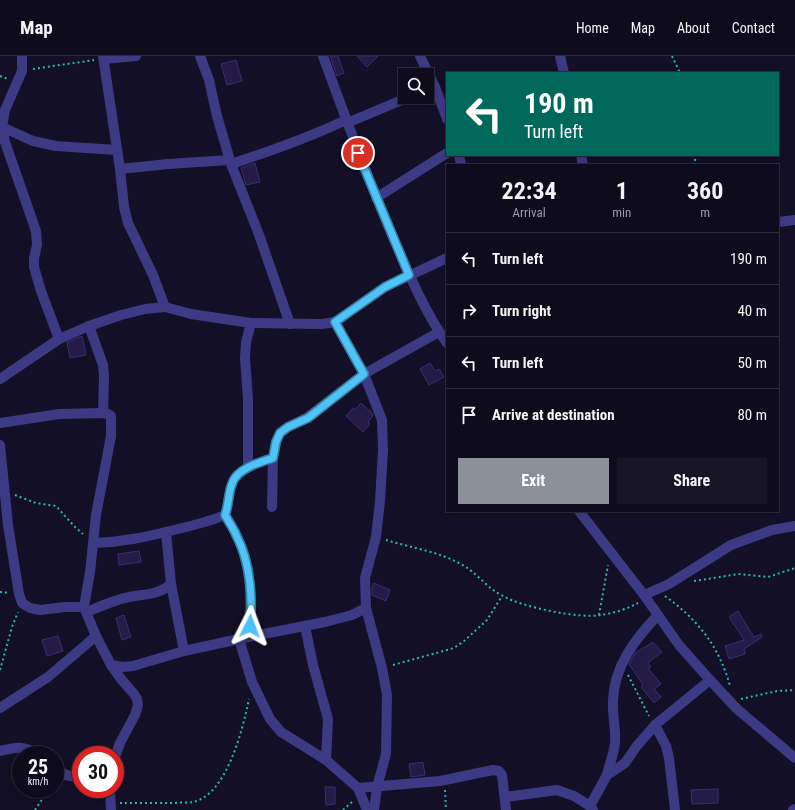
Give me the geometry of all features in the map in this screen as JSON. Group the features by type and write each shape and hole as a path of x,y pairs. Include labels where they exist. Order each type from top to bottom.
{"street":[{"path":"22,56 22,71 5,110 2,127 5,142 36,231 37,245 34,266 59,339"},
{"path":"136,56 104,58 124,207 128,223 153,275 165,307"},
{"path":"200,56 209,80 230,162 258,232 290,324"},
{"path":"323,56 346,122 409,275 439,332 446,342"},
{"path":"420,56 424,68"},
{"path":"560,56 564,72"},
{"path":"434,95 446,117"},
{"path":"120,169 168,164 230,162 273,150 398,102"},
{"path":"2,127 33,140 56,146 117,150"},
{"path":"376,198 446,154"},
{"path":"779,222 795,220"},
{"path":"0,379 59,339 121,314 145,309 165,307 191,314 251,323 322,324 335,322 385,287 446,258"},
{"path":"335,322 364,374 382,420 383,450 380,501 376,537 365,578 366,608 382,668 387,695 386,754 377,787 374,810"},
{"path":"248,467 248,406 245,358 246,342 251,323"},
{"path":"89,326 103,365 103,413"},
{"path":"272,507 273,458 276,442 280,433 288,427 308,418 364,374 439,332"},
{"path":"0,423 59,414 103,413 111,416 111,436 96,515 86,609 96,636 111,664 137,700 138,705 135,715 119,746"},
{"path":"0,445 6,492 8,524 18,594 22,603 30,608 40,610 65,607 86,609 129,597 160,592 171,584"},
{"path":"273,458 248,467 235,478 232,483 225,515 237,536 244,553 250,592 251,614 244,638 252,682 270,719 281,732 326,760 358,788 367,810"},
{"path":"580,512 679,644 710,680 795,758"},
{"path":"94,543 120,542 142,538 209,521 225,515"},
{"path":"645,597 669,584 731,545 772,530 795,526"},
{"path":"166,532 171,584 184,651"},
{"path":"111,664 122,667 133,666 184,651 352,615 366,608"},
{"path":"505,797 557,790 574,796 591,808 607,775 615,742 613,700 614,686 618,672 648,625 658,615"},
{"path":"305,626 313,665 328,719 326,760"},
{"path":"0,708 48,677 96,636"},
{"path":"607,775 625,763 636,747 655,725 710,680"},
{"path":"655,725 666,746 669,758 676,810"},
{"path":"0,751 12,749"},
{"path":"358,788 440,781 493,770 499,771 502,775 506,810"}],"path":[{"path":"672,56 680,72"},
{"path":"22,71 104,58"},
{"path":"6,492 36,503 56,506 75,527 94,543"},
{"path":"376,537 414,549 441,555 465,566 502,596 519,603 551,611 570,614 599,615 628,608 645,597"},
{"path":"599,615 611,552"},
{"path":"691,582 739,574 768,577 795,568"},
{"path":"656,590 687,614 706,633 716,648 726,670 736,704 777,691 795,690"},
{"path":"382,668 454,648 487,620 502,596"},
{"path":"0,670 12,627 22,603"},
{"path":"622,664 655,725"},
{"path":"111,807 194,802 206,797 219,782 233,757 244,722 252,682"},
{"path":"440,781 445,791 446,810"},
{"path":"35,810 43,798"}],"building":[{"path":"330,56 338,56 344,73 337,76"},
{"path":"357,56 378,56 367,67"},
{"path":"236,60 242,81 227,85 221,64"},
{"path":"255,163 260,182 246,185 241,168"},
{"path":"82,336 86,355 70,358 67,342"},
{"path":"430,363 435,371 439,369 444,377 429,385 420,369"},
{"path":"361,403 372,413 373,416 368,422 370,424 363,432 346,416 353,408 355,410"},
{"path":"139,551 141,562 119,565 118,554"},
{"path":"374,583 390,590 386,601 372,595 372,587"},
{"path":"738,611 754,637 761,634 762,637 744,649 745,654 729,659 725,646 744,640 729,617"},
{"path":"124,615 131,637 122,640 116,618"},
{"path":"58,636 63,651 47,656 42,640"},
{"path":"653,642 662,652 648,663 651,667 648,668 661,684 654,689 661,697 654,703 641,687 643,685 629,664 635,653"},
{"path":"423,762 425,775 411,777 409,764"},
{"path":"325,787 335,787 335,804 326,805"},
{"path":"718,789 718,803 692,804 691,790"}],"route":[{"path":"250,626 250,592 244,553 237,536 225,515 232,483 235,478 248,467 273,458 276,442 280,433 288,427 308,418 338,396 364,374 335,322 385,287 409,275 358,153"}]}
